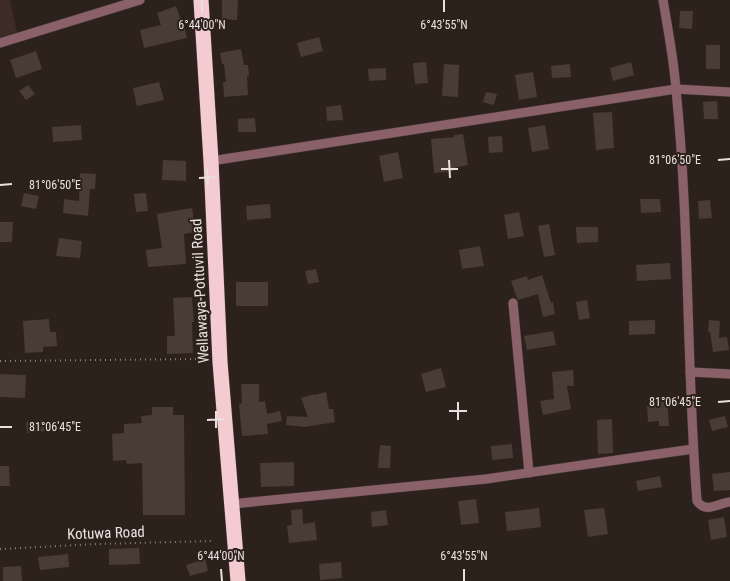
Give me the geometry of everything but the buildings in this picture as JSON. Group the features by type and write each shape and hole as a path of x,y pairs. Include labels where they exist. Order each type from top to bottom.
{"highway":[{"name":"Wellawaya-Pottuvil Road","path":"201,0 211,161 220,362 238,581"}],"street":[{"path":"0,43 140,0"},
{"path":"663,0 676,88 686,223 693,449 697,501 700,505 708,508 730,502"},
{"path":"211,161 676,88 730,92"},
{"path":"513,303 529,473"},
{"path":"690,372 730,374"},
{"path":"232,504 486,479 693,449"}],"path":[{"path":"0,360 202,359"},
{"name":"Kotuwa Road","path":"0,549 212,541"}],"shaded area":[{"path":"0,0 10,0 17,33 0,37"}]}
